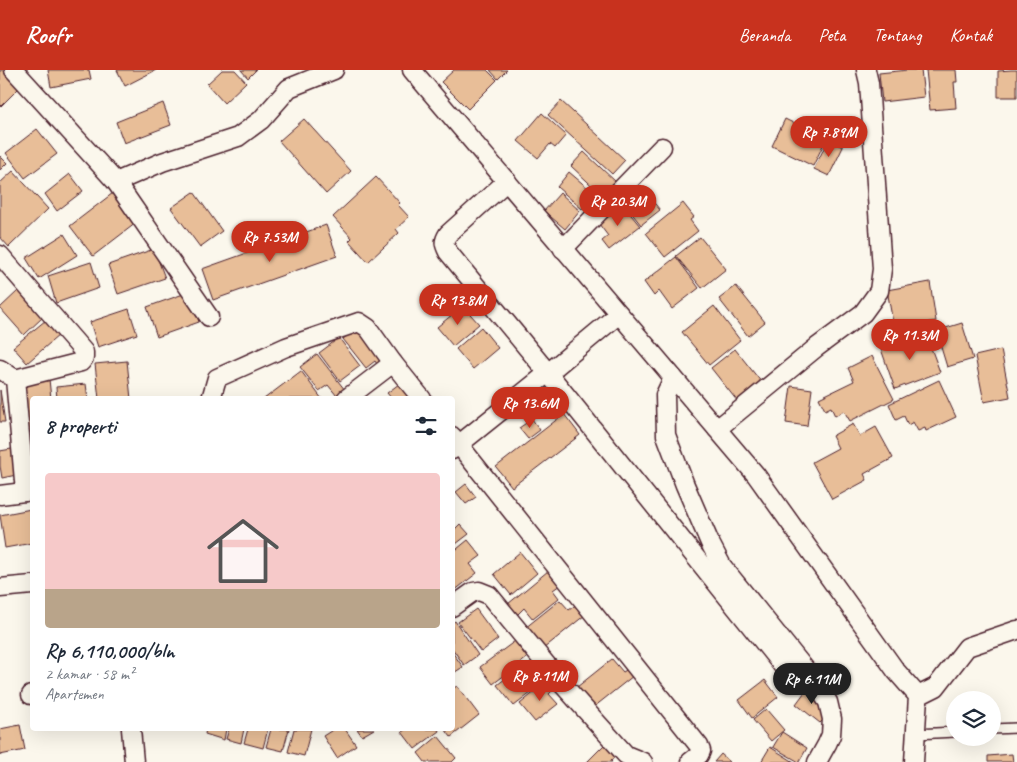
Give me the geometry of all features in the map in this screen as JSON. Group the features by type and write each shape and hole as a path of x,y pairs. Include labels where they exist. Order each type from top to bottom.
{"street":[{"path":"14,70 116,182 209,317"},
{"path":"116,182 162,162 238,137 261,120 289,88 334,70"},
{"path":"717,429 817,347 863,313 879,291 882,269 869,83 866,70"},
{"path":"417,72 756,475 896,671 918,696 914,762"},
{"path":"564,249 662,147"},
{"path":"507,181 448,234 444,245 448,252 548,373 790,675"},
{"path":"0,256 84,352 84,358 81,362 15,379 0,369"},
{"path":"619,314 548,373 455,443 699,746 701,751 699,755 690,762"},
{"path":"211,396 217,378 286,347 359,322 368,328 420,396"},
{"path":"350,396 393,363"},
{"path":"673,378 665,395 666,435 710,543 722,566 809,674 828,702 832,719 831,735 817,762"},
{"path":"0,495 29,492 15,379"},
{"path":"0,588 30,584"},
{"path":"455,605 472,592 479,591 489,595 564,686 626,755 643,762"},
{"path":"918,696 936,687 967,647 1017,630"},
{"path":"131,731 134,762"}],"lane":[{"path":"1001,729 1017,728"},
{"path":"916,734 946,732"}],"building":[{"path":"0,70 10,70 24,83 0,107"},
{"path":"48,70 89,70 91,79 51,87"},
{"path":"117,70 156,70 125,86"},
{"path":"222,70 235,70 246,82 224,103 207,84"},
{"path":"241,70 256,70 248,78"},
{"path":"454,70 487,70 497,80 468,109 441,82"},
{"path":"490,70 507,70 498,79"},
{"path":"921,70 924,97 882,102 879,73"},
{"path":"926,70 956,70 957,82 954,82 956,108 930,110"},
{"path":"1017,70 1017,97 998,97 998,71"},
{"path":"561,101 625,160 612,174 548,115"},
{"path":"163,103 171,125 124,143 116,122"},
{"path":"542,113 566,135 555,148 550,144 538,158 518,141"},
{"path":"304,119 351,171 326,194 279,141"},
{"path":"785,119 826,139 813,166 772,146"},
{"path":"37,129 57,154 25,178 6,153"},
{"path":"828,140 843,147 829,176 814,169"},
{"path":"584,152 616,182 603,196 571,166"},
{"path":"0,156 7,163 0,170"},
{"path":"13,171 48,209 9,247 0,237 0,183"},
{"path":"569,172 595,194 582,209 557,187"},
{"path":"70,174 83,191 57,211 45,194"},
{"path":"376,177 400,203 398,205 409,217 396,229 399,233 368,262 349,241 352,238 333,217"},
{"path":"641,187 660,210 641,225 623,202"},
{"path":"194,192 222,231 200,247 171,208"},
{"path":"113,193 136,223 93,256 70,226"},
{"path":"560,193 580,211 565,229 544,211"},
{"path":"683,203 694,217 690,220 698,231 665,257 646,233"},
{"path":"623,205 640,226 609,250 602,241 608,236 599,224"},
{"path":"326,225 337,256 213,300 202,269"},
{"path":"64,234 77,255 39,279 26,258"},
{"path":"700,237 726,269 702,288 676,256"},
{"path":"154,249 165,278 118,294 108,265"},
{"path":"676,257 699,288 672,309 659,291 654,296 644,282"},
{"path":"91,262 99,288 56,303 48,276"},
{"path":"930,282 936,321 894,328 887,290"},
{"path":"736,286 765,322 748,336 719,299"},
{"path":"19,290 43,317 24,335 0,308"},
{"path":"189,292 199,322 157,337 147,307"},
{"path":"463,306 479,324 453,346 437,327"},
{"path":"714,306 740,340 709,365 682,332"},
{"path":"129,309 137,334 98,347 90,322"},
{"path":"46,320 59,335 27,363 13,347"},
{"path":"962,323 973,359 947,367 936,331"},
{"path":"361,325 385,357 377,364 375,361 366,368 343,339"},
{"path":"481,327 498,348 473,369 456,349"},
{"path":"925,332 940,372 895,389 881,349"},
{"path":"339,338 360,366 340,381 319,353"},
{"path":"735,349 762,383 738,402 711,368"},
{"path":"1001,350 1010,397 984,402 975,356"},
{"path":"317,354 345,390 337,396 328,385 319,391 300,367"},
{"path":"872,356 894,399 850,421 844,411 835,416 831,407 825,410 819,398 854,381 848,368"},
{"path":"127,361 131,396 99,396 95,364"},
{"path":"301,371 320,396 268,396"},
{"path":"49,379 51,396 30,396 30,432 29,432 24,382"},
{"path":"939,380 956,417 926,431 925,428 918,431 913,422 908,425 904,416 896,420 889,404"},
{"path":"403,381 415,396 390,396 387,393"},
{"path":"86,384 88,396 57,396 56,387"},
{"path":"791,386 812,389 807,426 786,423"},
{"path":"0,390 5,422 0,422"},
{"path":"564,414 580,435 512,487 496,467"},
{"path":"532,419 540,430 528,439 519,428"},
{"path":"853,424 860,436 876,427 893,458 864,474 867,480 832,499 812,462 838,448 832,436"},
{"path":"17,448 21,474 2,478 0,451"},
{"path":"466,484 476,497 466,504 456,492"},
{"path":"30,509 30,543 5,548 0,515"},
{"path":"460,524 469,534 455,545 455,529"},
{"path":"468,540 481,556 470,564 477,573 455,590 455,551"},
{"path":"520,552 537,573 511,595 494,574"},
{"path":"548,571 560,585 553,590 559,598 533,619 524,608 517,615 508,604"},
{"path":"560,600 569,610 577,604 585,615 543,649 525,628"},
{"path":"476,609 498,639 481,652 458,622"},
{"path":"455,621 478,655 464,665 455,652"},
{"path":"515,641 527,658 493,684 480,667"},
{"path":"455,656 463,667 455,672"},
{"path":"612,659 623,672 628,669 633,676 594,707 577,687"},
{"path":"519,668 536,689 514,706 497,685"},
{"path":"765,680 778,697 752,718 739,700"},
{"path":"548,681 554,689 549,694 558,704 535,722 520,704"},
{"path":"810,685 826,717 820,723 796,704"},
{"path":"457,686 479,715 451,737 446,731 455,731 455,687"},
{"path":"766,709 784,730 771,741 753,720"},
{"path":"20,725 25,750 0,755 0,729"},
{"path":"206,731 226,731 224,740 205,734"},
{"path":"228,731 244,731 241,743 226,739"},
{"path":"247,731 267,731 263,748 244,743"},
{"path":"270,731 288,731 283,751 266,747"},
{"path":"293,731 310,731 304,756 288,752"},
{"path":"331,731 346,731 356,745 337,758 323,736"},
{"path":"358,731 371,731 362,736"},
{"path":"403,731 439,731 415,749 402,732"},
{"path":"782,732 807,748 799,762 773,747"},
{"path":"438,736 456,758 452,762 425,762 418,753"},
{"path":"605,744 616,755 612,762 587,762"},
{"path":"770,747 794,762 761,762"},
{"path":"721,754 730,762 714,762"},
{"path":"1012,754 1013,762 988,762 988,756"}]}
